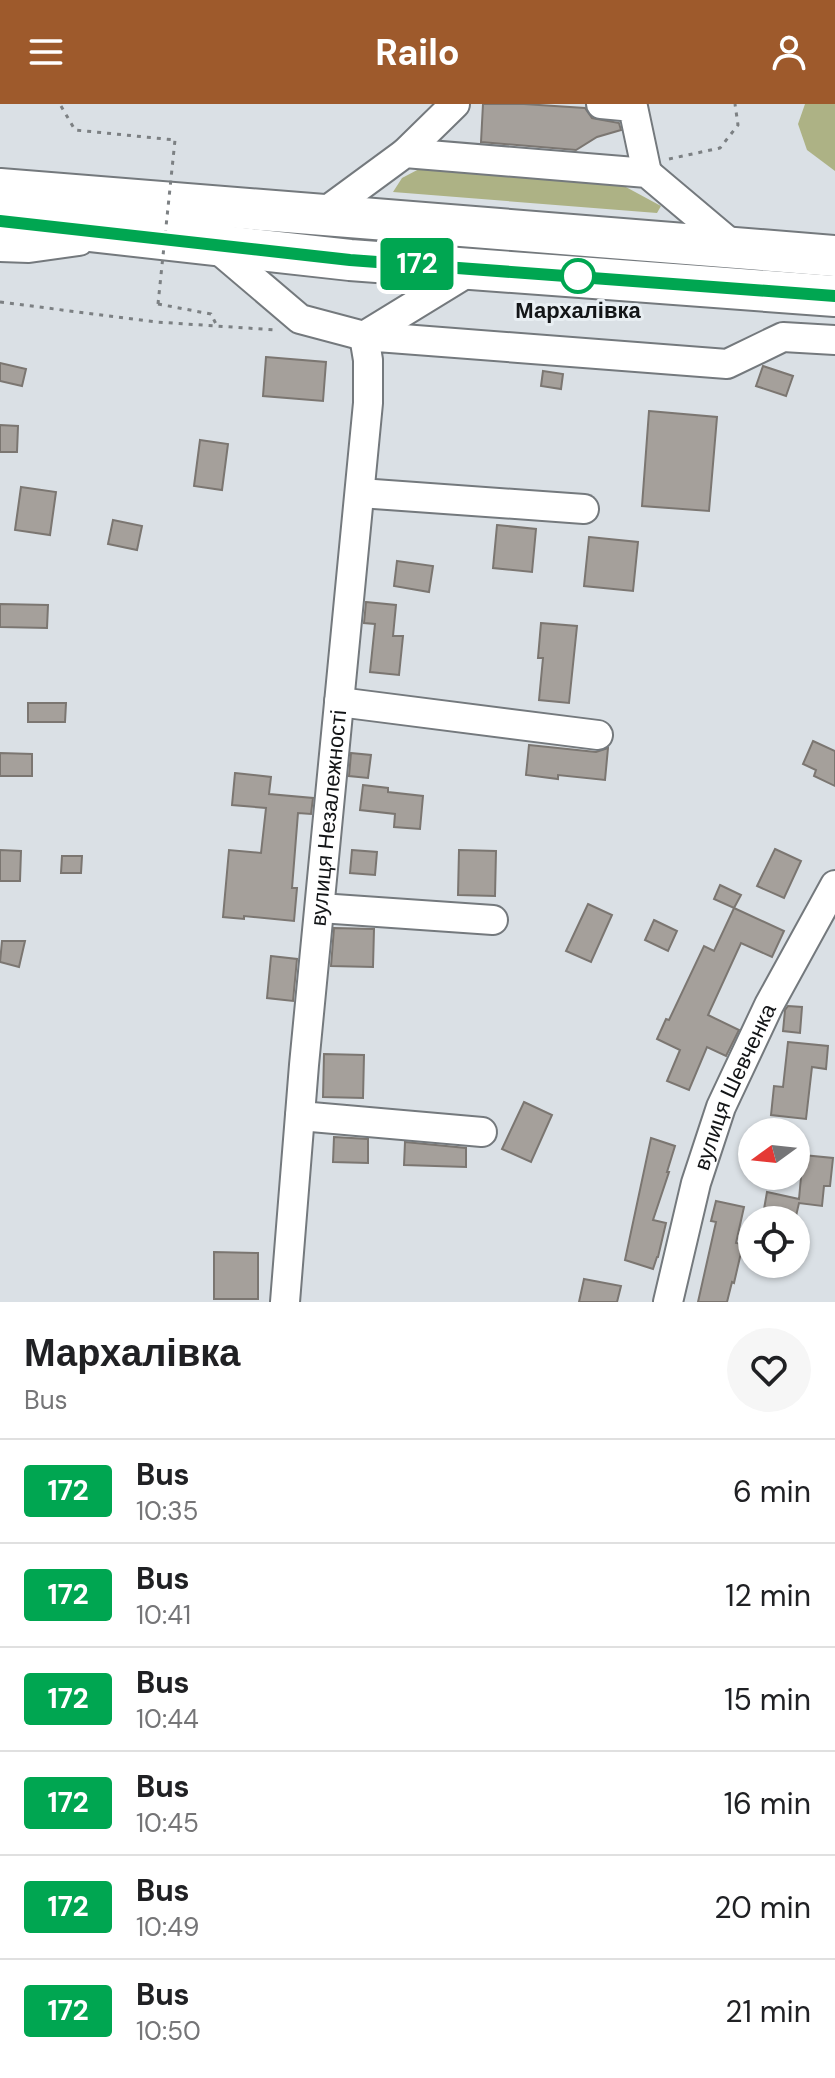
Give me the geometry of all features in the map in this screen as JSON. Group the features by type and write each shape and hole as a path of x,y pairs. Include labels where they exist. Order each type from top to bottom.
{"highway":[{"path":"0,189 835,256"},
{"path":"0,221 350,260 835,296"}],"street":[{"path":"322,214 405,153 455,104"},
{"path":"601,104 633,107 646,168 736,248"},
{"path":"405,153 646,168"},
{"path":"0,247 29,248 119,234"},
{"path":"213,245 300,319 364,336 727,364 783,337 835,340"},
{"path":"364,336 475,268"},
{"name":"вулиця Незалежності","path":"285,1302 368,403 368,360 364,336"},
{"path":"360,493 584,509"},
{"path":"339,702 598,735"},
{"name":"вулиця Шевченка","path":"668,1302 696,1183 721,1107 769,1005 835,885"},
{"path":"320,908 493,920"},
{"path":"300,1116 482,1132"}],"path":[{"path":"646,168 720,148 738,125 735,104"},
{"path":"61,106 75,130 175,140 158,304 211,314 217,326"},
{"path":"0,302 156,322 276,330"}],"green space":[{"path":"805,104 835,104 835,171 807,150 798,124"},
{"path":"421,168 624,186 661,206 657,213 393,192 402,178"}],"building":[{"path":"483,104 585,108 592,118 619,123 621,130 597,137 576,150 481,142"},
{"path":"266,357 326,362 323,401 263,396"},
{"path":"0,363 26,369 22,386 0,381"},
{"path":"763,366 793,376 786,396 756,386"},
{"path":"543,371 563,374 561,389 541,386"},
{"path":"649,411 717,417 709,511 642,506"},
{"path":"0,425 18,426 17,452 0,452"},
{"path":"200,440 228,444 222,490 194,486"},
{"path":"21,487 56,492 50,535 15,530"},
{"path":"113,520 142,526 137,550 108,544"},
{"path":"497,525 536,529 532,572 493,568"},
{"path":"589,537 638,542 633,591 584,586"},
{"path":"397,561 433,566 429,592 394,586"},
{"path":"366,602 396,605 393,636 403,636 399,675 370,672 375,624 364,623"},
{"path":"0,604 48,605 47,628 0,627"},
{"path":"541,623 577,626 569,703 539,700 543,658 538,658"},
{"path":"28,703 66,703 65,722 28,722"},
{"path":"813,741 835,751 835,786 814,776 816,770 803,764"},
{"path":"529,745 596,752 608,748 605,780 526,775"},
{"path":"0,753 32,754 32,776 0,776"},
{"path":"351,753 371,755 368,778 349,776"},
{"path":"235,773 271,777 269,794 313,798 311,814 298,813 292,888 297,888 294,921 223,917 229,850 261,853 266,808 232,805"},
{"path":"363,785 423,796 420,829 394,827 395,814 360,810"},
{"path":"775,849 801,861 784,898 757,886"},
{"path":"0,850 21,851 20,881 0,881"},
{"path":"352,850 377,852 375,875 350,873"},
{"path":"459,850 496,851 495,896 458,895"},
{"path":"62,856 82,856 81,873 61,873"},
{"path":"720,885 741,895 734,908 714,899"},
{"path":"588,904 612,915 591,962 566,951"},
{"path":"734,908 784,931 772,957 741,943 708,1015 739,1030 726,1056 707,1047 689,1090 667,1081 680,1050 657,1039 704,946 714,951"},
{"path":"654,920 677,931 668,951 645,940"},
{"path":"334,928 374,929 373,967 331,966"},
{"path":"2,941 25,941 19,967 0,962"},
{"path":"271,956 297,959 293,1001 267,998"},
{"path":"788,1006 802,1007 800,1033 783,1031"},
{"path":"788,1042 828,1046 826,1069 812,1067 806,1118 771,1115 774,1086 783,1087"},
{"path":"324,1054 364,1055 363,1098 323,1097"},
{"path":"524,1102 552,1115 531,1162 502,1149"},
{"path":"334,1137 368,1139 368,1163 333,1162"},
{"path":"651,1138 675,1146 653,1220 666,1223 653,1269 625,1260"},
{"path":"405,1142 466,1148 466,1167 404,1165"},
{"path":"810,1156 833,1158 830,1186 824,1186 822,1206 799,1203 798,1206 765,1206 767,1192 799,1199 800,1190 810,1190"},
{"path":"716,1201 739,1206 736,1243 738,1266 727,1302 698,1302 716,1222 711,1221"},
{"path":"214,1252 258,1253 258,1299 214,1299"},
{"path":"584,1279 621,1286 617,1302 579,1302"}],"bus line":[{"name":"172","path":"0,221 350,260 835,296"}],"place":[{"name":"Мархалівка","path":"578,276"}]}
